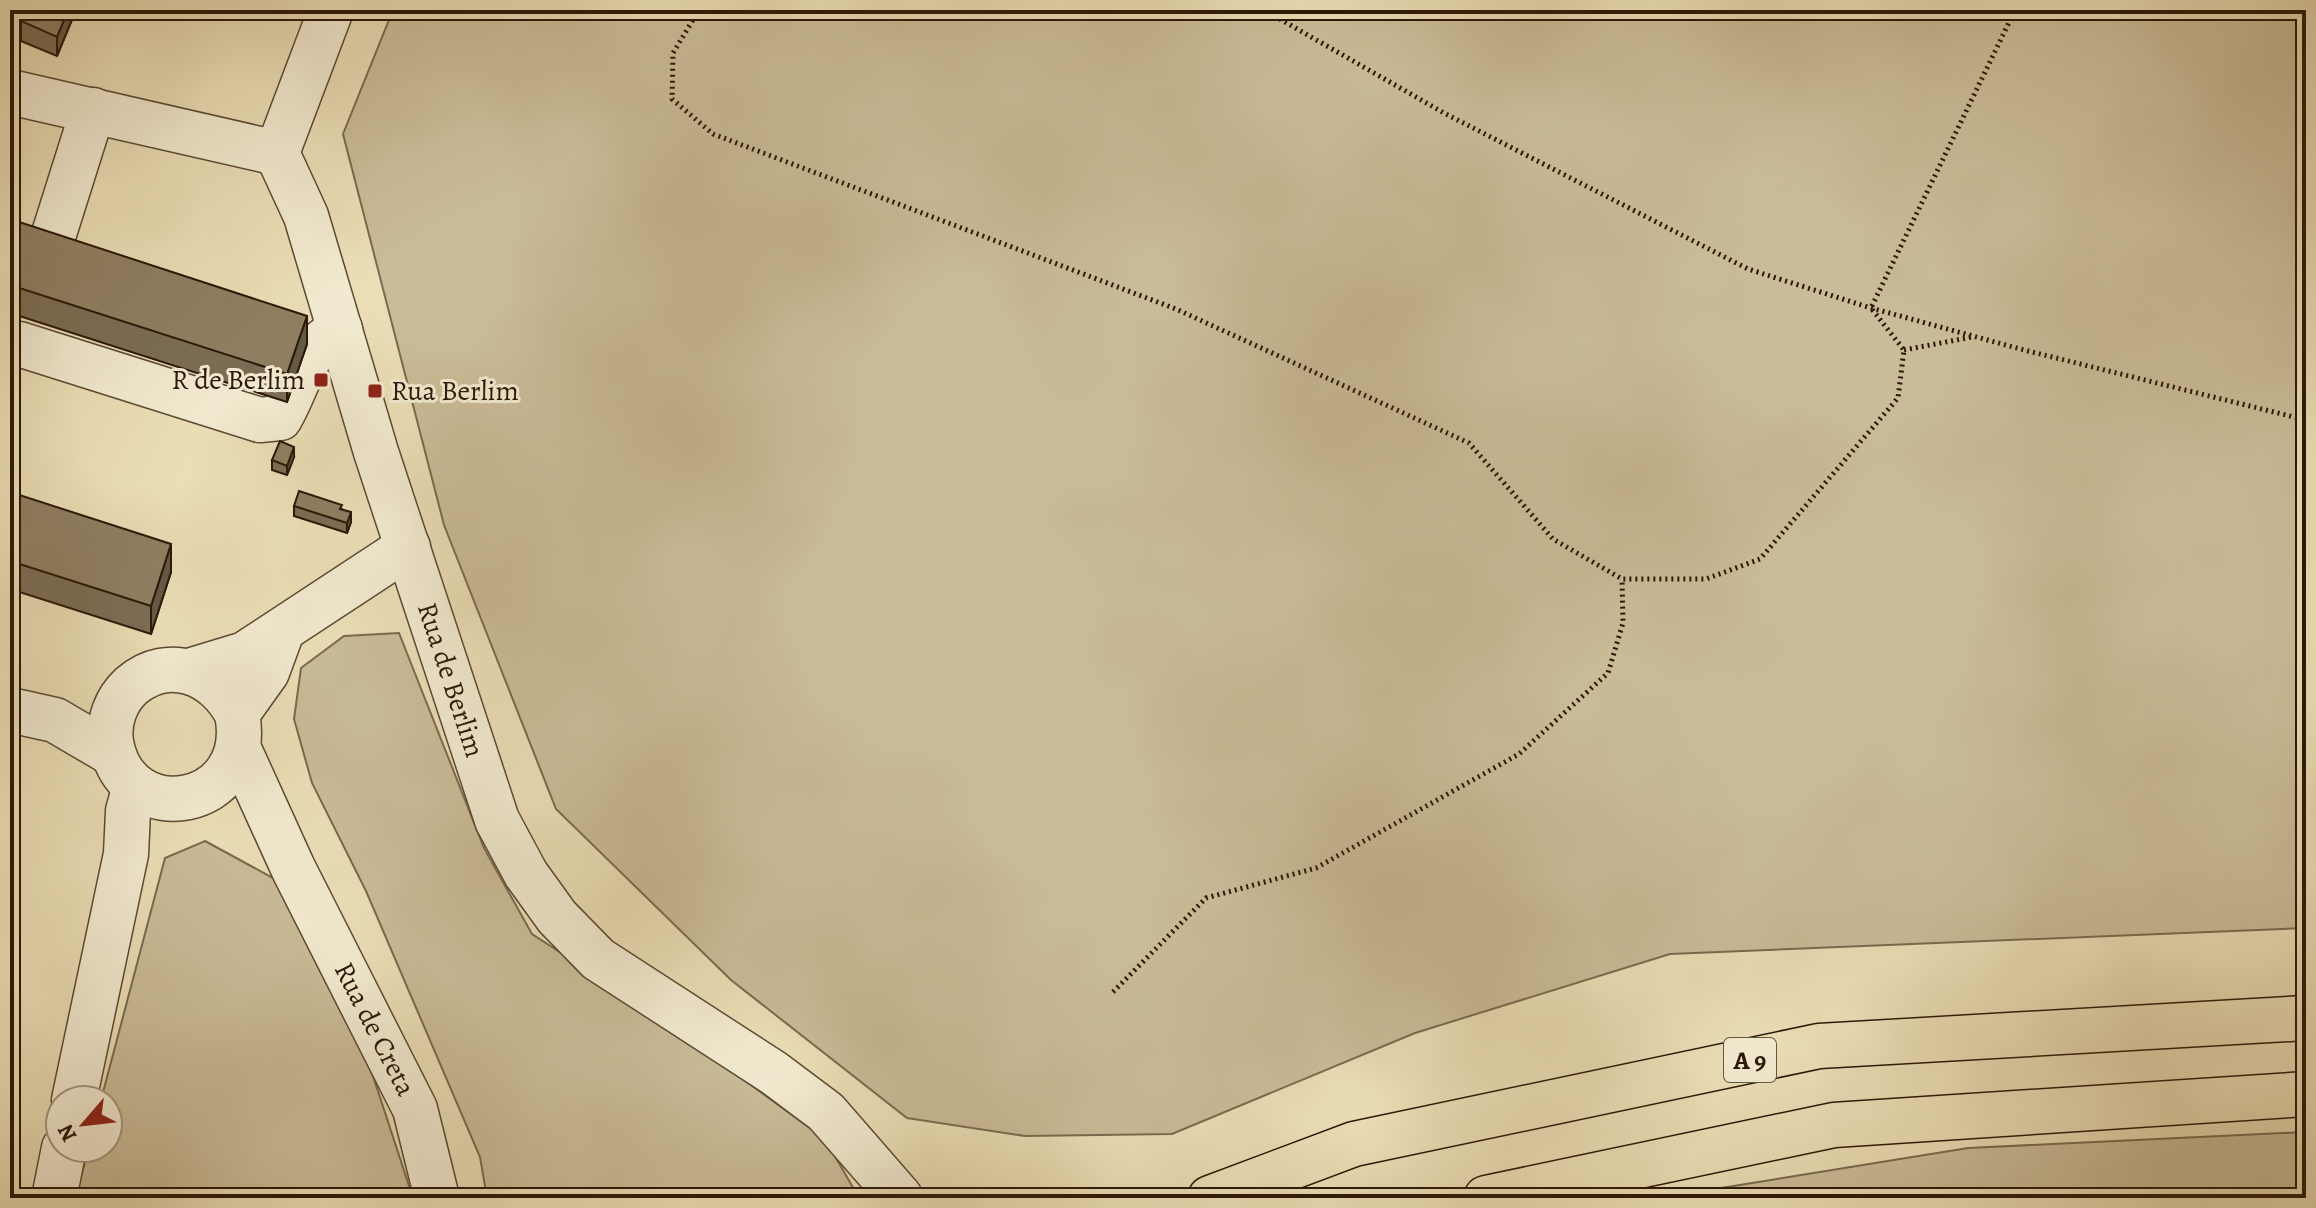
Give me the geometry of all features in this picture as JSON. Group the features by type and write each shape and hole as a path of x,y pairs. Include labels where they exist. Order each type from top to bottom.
{"highway":[{"name":"A 9","path":"1210,1198 1354,1144 1819,1046 2306,1018"},
{"path":"1486,1198 1834,1125 2306,1094"}],"street":[{"path":"10,92 277,153 331,10"},
{"path":"46,259 93,110"},
{"name":"Rua de Berlim","path":"277,153 306,216 424,601 497,820 526,874 557,917 598,959 774,1073 826,1112 900,1197"},
{"path":"19,346 260,420 270,420 280,418 310,354 324,339 340,329"},
{"path":"55,720 125,692 154,672 189,671 245,654 281,634 362,575 408,547"},
{"path":"323,606 384,597 424,601"},
{"path":"10,710 55,720 138,780 182,799 211,789 233,763 238,731 267,672 281,634"},
{"path":"189,671 219,686 238,731"},
{"path":"77,1084 126,854 162,816 110,733 114,711 125,692"},
{"name":"Rua de Creta","path":"238,731 293,868 415,1109 437,1198"},
{"name":"Rua de Creta","path":"211,789 293,868"},
{"path":"54,1198 61,1164"}],"path":[{"path":"699,10 673,53 672,99 713,134 1176,309 1469,443 1553,539 1622,579 1706,579 1760,559 1898,398 1904,350 1871,308"},
{"path":"1264,10 1444,113 1748,269 1973,337 2306,420"},
{"path":"1871,308 2015,10"},
{"path":"1904,350 1973,337"},
{"path":"1113,992 1206,898 1316,868 1519,754 1608,673 1623,623 1622,579"}],"shaded area":[{"path":"393,10 2306,10 2306,928 1670,954 1415,1033 1172,1134 1025,1136 907,1118 731,980 556,809 444,525 343,134"},
{"path":"399,633 484,848 532,934 637,1002 825,1139 859,1198 487,1198 480,1157 366,891 312,783 294,719 301,668 344,636"},
{"path":"205,841 273,878 371,1070 413,1198 75,1198 85,1164 124,1164 124,1084 105,1084 165,858"},
{"path":"2306,1132 2306,1198 1659,1198 1968,1148"}],"building":[{"path":"25,10 68,10 57,37 21,21"},
{"path":"10,219 307,316 287,374 10,285"},
{"path":"280,441 294,447 287,466 272,460"},
{"path":"299,491 342,505 340,509 351,512 347,523 294,506"},
{"path":"10,492 171,544 151,606 10,561"}],"place":[{"name":"R de Berlim","path":"321,380"},
{"name":"Rua Berlim","path":"375,391"}]}
